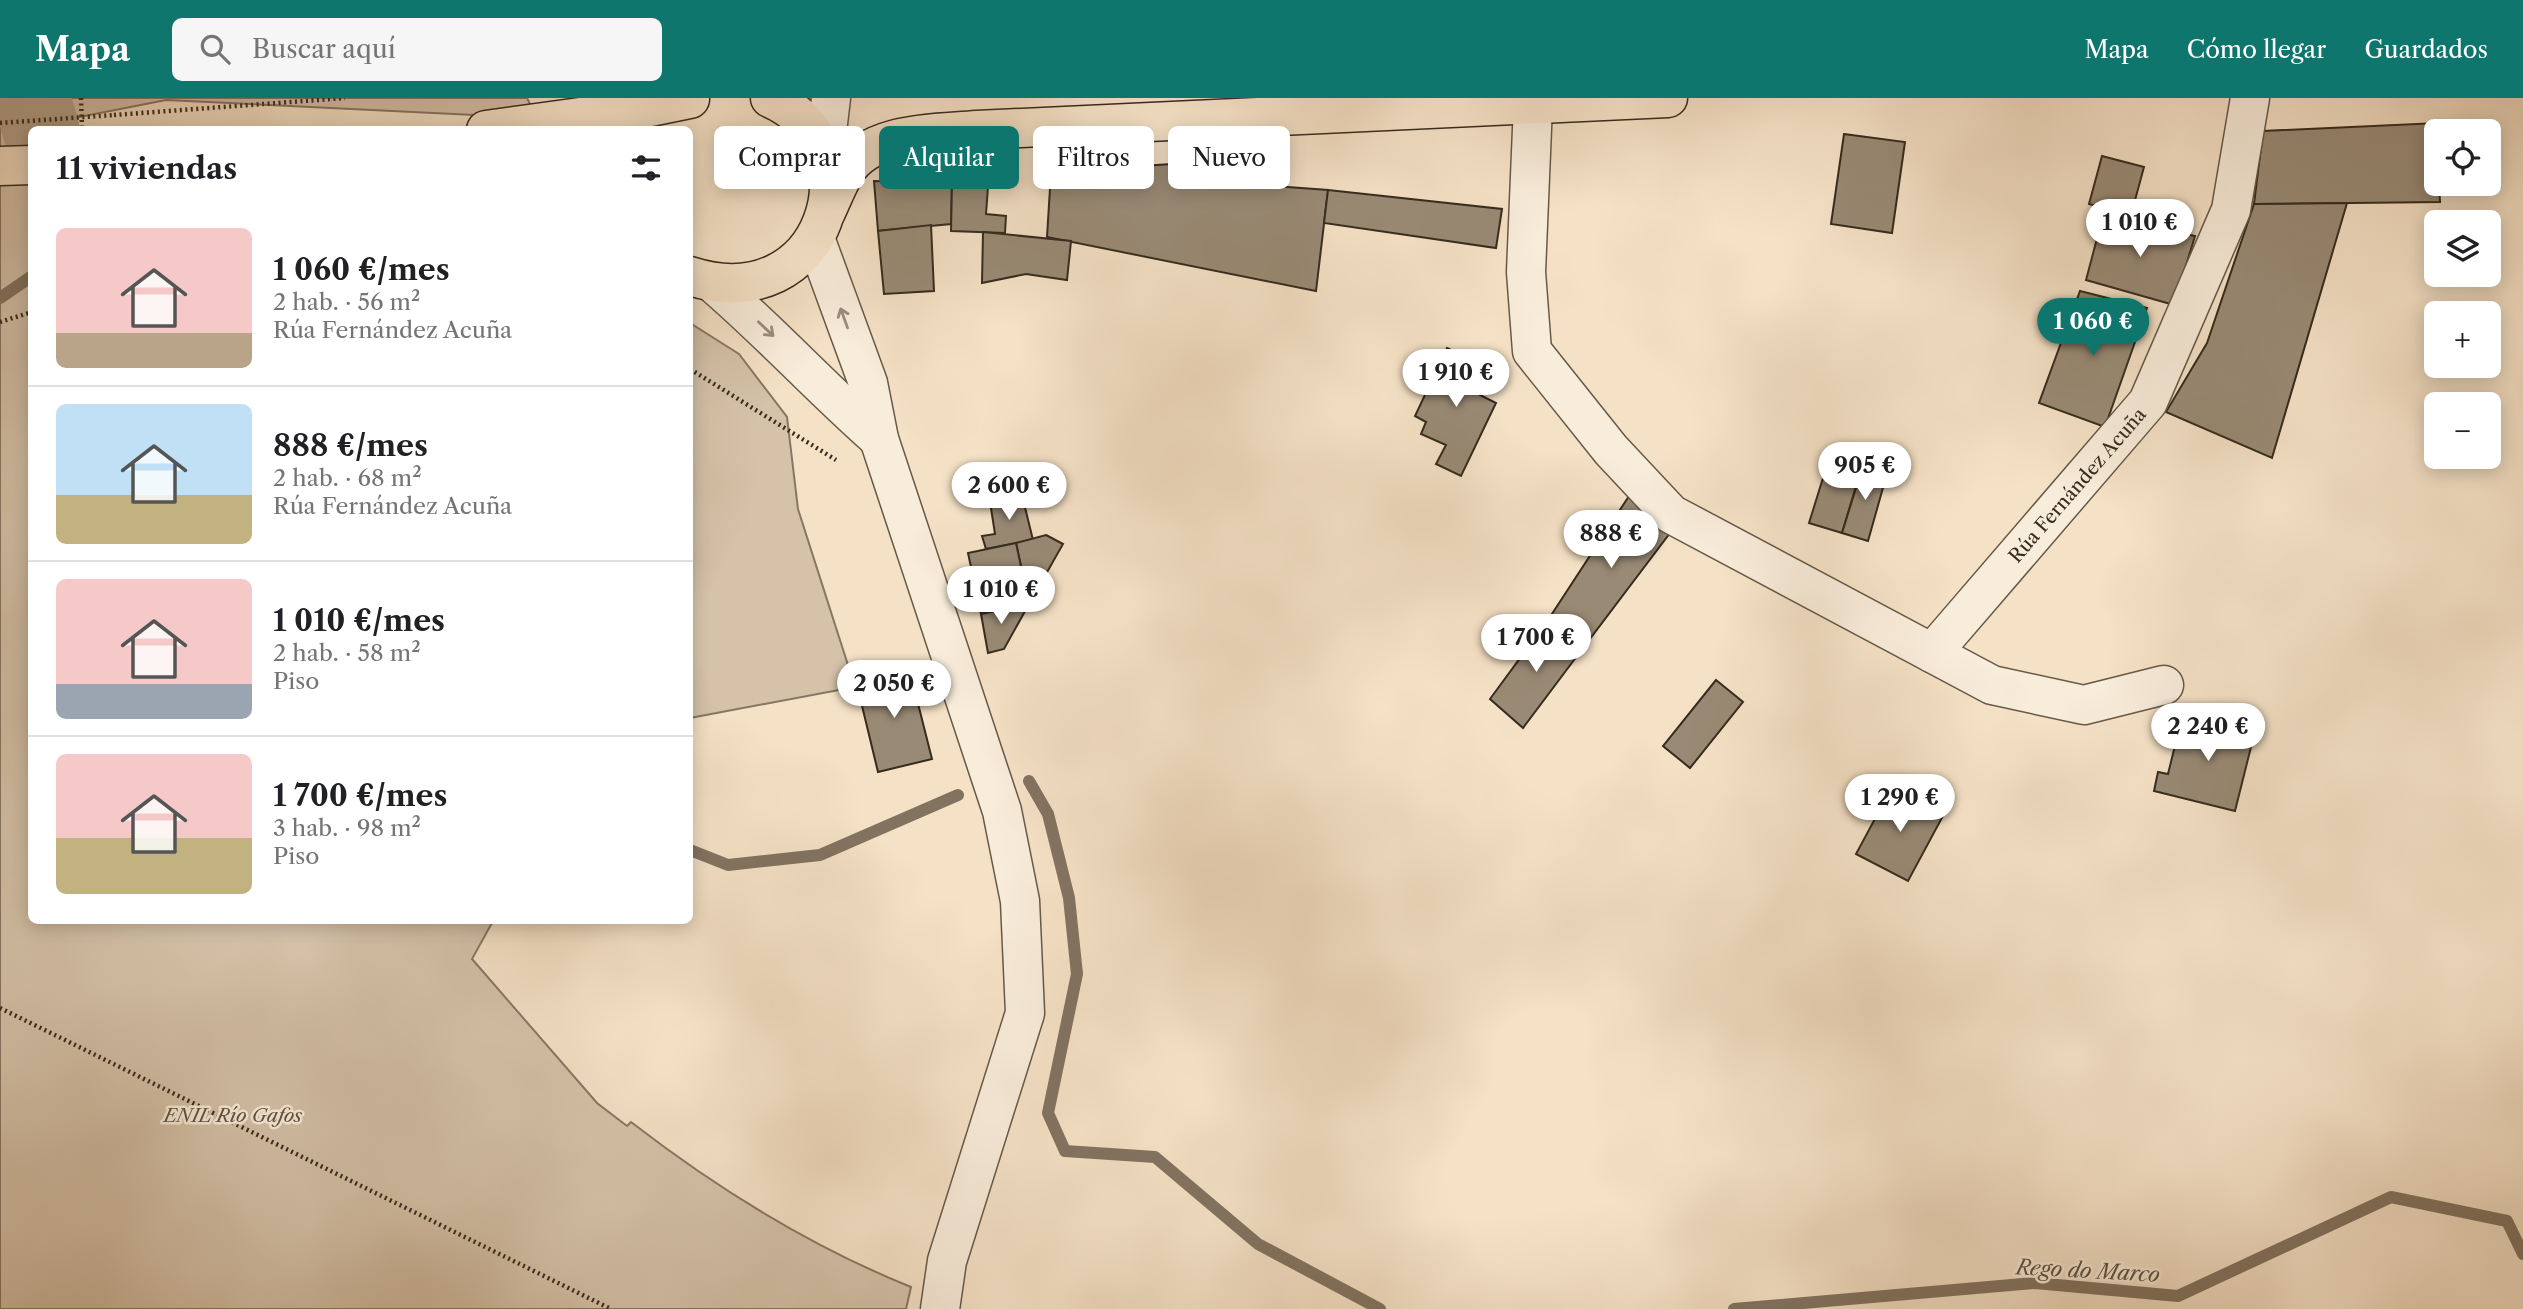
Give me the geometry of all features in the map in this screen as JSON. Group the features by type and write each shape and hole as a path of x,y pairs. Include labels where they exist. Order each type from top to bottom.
{"main road":[{"path":"515,126 646,108 691,98"},
{"path":"656,126 667,113 691,98"},
{"path":"772,99 817,98"},
{"path":"702,280 744,285 772,277 797,260 821,225 846,170 867,150 898,138 976,130 1668,98"},
{"path":"772,99 795,114 806,126"},
{"path":"0,166 28,164"},
{"path":"821,225 828,189"}],"street":[{"path":"828,126 831,98"},
{"name":"Rúa Fernández Acuña","path":"1932,653 2148,402 2231,210 2250,98"},
{"path":"1533,105 1526,272 1532,351 1611,450 1671,514 1992,685 2084,705 2164,685"},
{"path":"821,225 868,383 879,439 1002,811 1020,901 1025,1013 947,1261 940,1309"},
{"path":"702,280 765,328 830,396 879,439"}],"path":[{"path":"80,98 82,126"},
{"path":"0,123 345,98"},
{"path":"0,322 28,313"},
{"path":"693,371 846,466"},
{"path":"0,1008 611,1309"}],"green space":[{"name":"ENIL Río Gafos","path":"0,98 527,98 537,118 166,100 69,119 69,126 28,126 28,924 491,924 472,959 597,1103 627,1126 631,1122 696,1170 765,1214 837,1253 911,1287 906,1309 0,1309"},
{"path":"693,325 739,354 787,417 798,509 855,687 693,717"}],"building":[{"path":"2424,124 2424,196 2440,196 2440,202 2254,204 2263,131"},
{"path":"1844,134 1905,142 1892,233 1831,224"},
{"path":"2102,156 2144,167 2131,215 2089,204"},
{"path":"1168,164 1168,189 1290,187 1328,190 1316,291 1047,237 1050,189 1154,189 1154,165"},
{"path":"874,181 879,181 879,189 952,189 951,224 878,231"},
{"path":"952,189 988,189 986,214 1006,216 1005,233 951,231"},
{"path":"1328,190 1502,209 1496,248 1324,223"},
{"path":"2347,203 2272,458 2166,412 2207,343 2254,204"},
{"path":"2103,216 2195,236 2174,305 2086,280"},
{"path":"931,225 934,291 884,294 878,231"},
{"path":"983,232 1071,241 1067,280 1026,274 982,283"},
{"path":"2080,291 2147,308 2105,427 2039,403"},
{"path":"1447,348 1492,370 1480,395 1496,403 1461,476 1436,464 1446,445 1421,434 1426,422 1415,416"},
{"path":"1846,447 1866,453 1842,533 1809,523 1823,478 1835,481"},
{"path":"1864,462 1888,470 1868,541 1842,533"},
{"path":"1020,487 1033,540 986,549 982,536 995,534 991,508"},
{"path":"1629,496 1676,525 1583,648 1548,620"},
{"path":"1046,535 1063,544 1029,604 1016,543"},
{"path":"1016,543 1029,604 981,614 968,553"},
{"path":"1029,604 1004,649 988,653 981,614"},
{"path":"1548,620 1583,648 1523,728 1490,699"},
{"path":"909,668 932,759 878,772 856,681"},
{"path":"1716,680 1743,702 1690,768 1663,746"},
{"path":"2183,713 2255,731 2235,811 2154,791 2158,772 2168,774"},
{"path":"1892,787 1944,814 1908,881 1856,854"}],"waterway":[{"path":"32,98 40,126"},
{"path":"0,298 28,279"},
{"name":"Rego do Marco","path":"1029,781 1048,814 1069,898 1077,974 1048,1113 1065,1151 1155,1157 1258,1244 1380,1309"},
{"name":"Rego do Marco","path":"693,851 728,865 820,855 958,795"},
{"name":"Rego do Marco","path":"1734,1309 2035,1283 2178,1296 2391,1197 2507,1221 2523,1254"}]}
